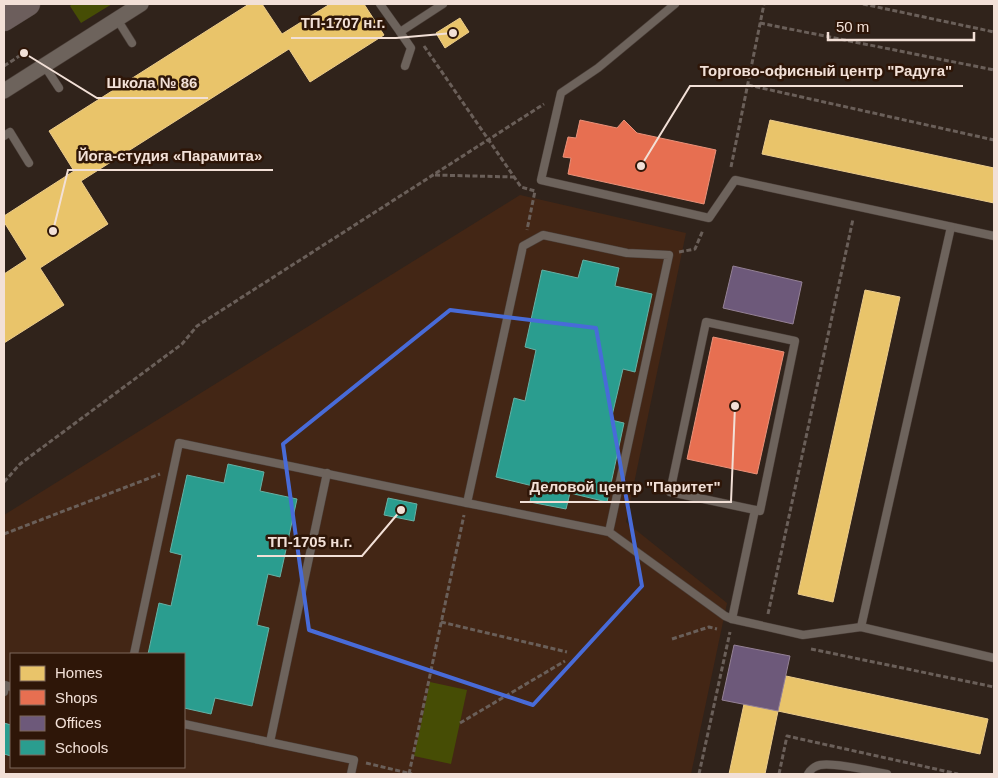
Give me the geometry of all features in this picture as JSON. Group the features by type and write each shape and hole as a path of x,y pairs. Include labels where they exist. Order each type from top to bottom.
{"main road":[{"path":"4,19 28,4"}],"street":[{"path":"4,91 141,4"}],"lane":[{"path":"380,4 411,48 405,66"},
{"path":"400,32 443,4"},
{"path":"675,4 598,68 562,93 541,180 709,218 735,180 994,236"},
{"path":"117,19 132,43"},
{"path":"44,65 59,88"},
{"path":"4,136 10,132 29,163"},
{"path":"861,627 951,226"},
{"path":"467,502 523,246 542,235 627,253 669,255 609,532"},
{"path":"706,322 795,341 760,511 755,510 670,492 706,322"},
{"path":"134,653 179,443 609,532 724,616 732,619 803,635 861,627 994,658"},
{"path":"270,742 328,473"},
{"path":"732,619 755,510"},
{"path":"185,724 354,760 351,774"},
{"path":"808,774 818,765 830,764 887,774"}],"path":[{"path":"730,170 764,4"},
{"path":"863,4 994,32"},
{"path":"760,23 994,70"},
{"path":"4,66 24,53"},
{"path":"432,57 521,187 536,191 523,246"},
{"path":"748,85 994,140"},
{"path":"4,482 20,464 182,344 197,326 562,93"},
{"path":"434,175 514,177"},
{"path":"765,627 856,206"},
{"path":"669,255 695,249 709,218"},
{"path":"4,534 174,469"},
{"path":"354,760 411,774 467,502"},
{"path":"699,774 732,619"},
{"path":"441,622 567,652"},
{"path":"672,639 709,627 730,631"},
{"path":"809,648 994,687"},
{"path":"460,723 566,661"}],"highlighted area":[{"path":"450,310 596,328 642,586 533,705 309,630 283,444"}],"shaded area":[{"path":"520,195 686,233 626,522 727,603 691,774 4,774 4,515"}],"green space":[{"path":"72,4 112,4 81,23 70,6"},
{"path":"430,682 467,690 451,764 414,756"}],"building: Homes":[{"path":"249,4 262,4 282,34 330,4 364,4 384,35 310,82 289,49 81,181 108,224 40,268 64,305 4,343 4,274 27,259 4,222 4,216 74,171 49,131"},
{"path":"460,18 469,32 445,48 436,33"},
{"path":"770,120 994,168 994,203 762,154"},
{"path":"865,290 900,297 833,602 798,594"},
{"path":"786,676 988,719 980,754 778,711"},
{"path":"744,704 778,711 765,774 729,774"}],"building: Shops":[{"path":"580,120 617,128 624,120 637,133 716,150 704,204 568,174 571,158 563,157 568,137 576,138"},
{"path":"713,337 784,352 757,474 687,459"}],"building: Offices":[{"path":"733,266 802,282 793,324 723,308"},
{"path":"734,645 790,656 778,711 722,700"}],"building: Schools":[{"path":"583,260 619,268 615,286 652,294 635,372 623,369 611,420 624,423 607,502 570,493 566,509 530,502 533,486 496,477 514,398 525,401 536,350 525,347 542,270 578,278"},
{"path":"228,464 264,472 260,491 297,499 280,577 268,574 257,625 269,628 252,706 215,698 211,714 185,708 185,653 148,653 159,603 171,606 182,555 170,552 187,475 224,483"},
{"path":"388,498 417,504 414,521 384,515"},
{"path":"4,723 10,725 10,756 4,754"}],"place":[{"name":"ТП-1707 н.г.","path":"453,33"},
{"name":"Школа № 86","path":"24,53"},
{"name":"Торгово-офисный центр \"Радуга\"","path":"641,166"},
{"name":"Йога-студия «Парамита»","path":"53,231"},
{"name":"Деловой центр \"Паритет\"","path":"735,406"},
{"name":"ТП-1705 н.г.","path":"401,510"}]}
